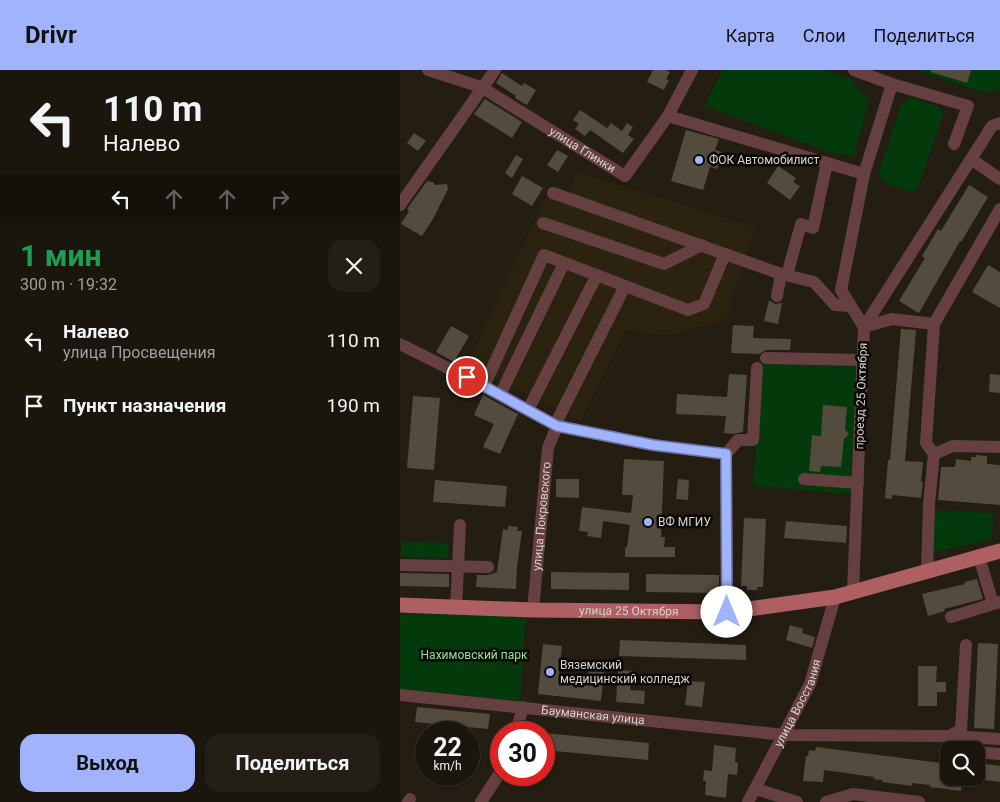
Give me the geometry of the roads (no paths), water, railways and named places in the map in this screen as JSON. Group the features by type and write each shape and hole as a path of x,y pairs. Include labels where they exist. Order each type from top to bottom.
{"main road":[{"name":"улица 25 Октября","path":"400,605 533,610 727,612 835,597 1000,551"}],"street":[{"name":"улица Глинки","path":"428,70 482,87 625,176 668,116 692,70"},
{"path":"400,205 494,70"},
{"path":"854,70 892,84 968,106 954,144"},
{"name":"проезд 25 Октября","path":"853,591 864,327 842,290 864,174 892,84"},
{"path":"668,116 864,174"},
{"path":"864,327 992,126 1000,123"},
{"path":"971,158 1000,179"},
{"path":"777,296 801,224 813,228 827,163"},
{"path":"553,193 784,275 814,282 835,305 851,306"},
{"path":"927,571 929,504 934,454 926,443 934,324 1000,209"},
{"path":"543,223 664,264 702,245"},
{"path":"484,386 544,255 688,310 704,304 725,254"},
{"path":"500,395 564,263"},
{"path":"528,410 597,276"},
{"name":"улица Покровского","path":"533,610 548,448 556,426 625,286"},
{"path":"864,327 892,318 934,324"},
{"path":"400,344 484,386 556,426 653,445 726,454"},
{"path":"766,358 863,360"},
{"path":"727,612 726,454 738,440 752,440 757,368"},
{"path":"934,454 953,446 1000,447"},
{"path":"804,479 858,483"},
{"path":"456,607 460,525"},
{"path":"951,617 997,603 979,557"},
{"path":"400,565 488,567"},
{"name":"улица Восстания","path":"748,802 785,735 810,684 835,597"},
{"path":"949,736 961,730 966,645"},
{"name":"Бауманская улица","path":"400,695 785,735 949,736 1000,739"},
{"path":"519,721 523,707"},
{"path":"985,753 1000,754"},
{"path":"481,802 491,786"},
{"path":"756,789 797,802"},
{"path":"826,802 853,794 919,802"}],"place":[{"name":"ФОК Автомобилист","path":"699,160"},
{"name":"ВФ МГИУ","path":"648,522"},
{"name":"Вяземский медицинский колледж","path":"550,672"}],"park label":[{"name":"Нахимовский парк","path":"474,655"}]}
